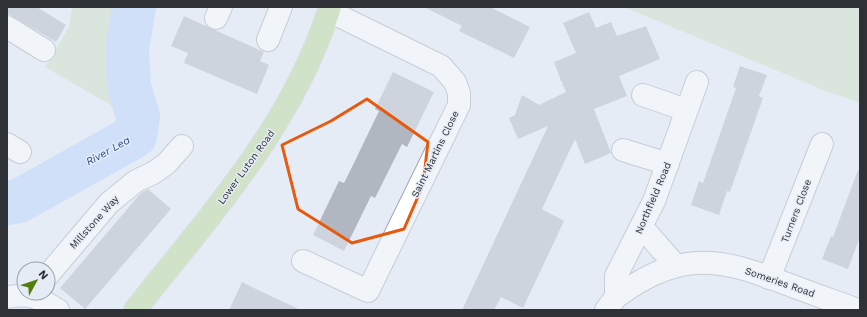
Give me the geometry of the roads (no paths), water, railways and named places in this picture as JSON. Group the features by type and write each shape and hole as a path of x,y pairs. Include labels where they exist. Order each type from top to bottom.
{"main road":[{"name":"Lower Luton Road","path":"134,310 236,182 269,136 304,76 330,9"}],"street":[{"path":"268,40 278,8"},
{"name":"Saint Martins Close","path":"303,262 368,292 459,105 459,93 455,82 441,66 330,9"},
{"path":"7,28 44,50"},
{"name":"Northfield Road","path":"611,303 616,276 642,227 668,164 697,82"},
{"path":"643,95 686,110"},
{"name":"Turners Close","path":"769,278 822,144"},
{"name":"Millstone Way","path":"56,266 109,203 136,181 153,173 166,164 182,146"},
{"path":"623,150 668,164"},
{"path":"642,227 676,266"},
{"name":"Someries Road","path":"611,303 643,278 676,266 696,263 716,264 757,272 769,278 858,310"},
{"path":"46,301 58,310"}],"waterway":[{"name":"River Lea","path":"7,203 19,201 135,136 138,116 129,87 127,49 134,7"}]}
